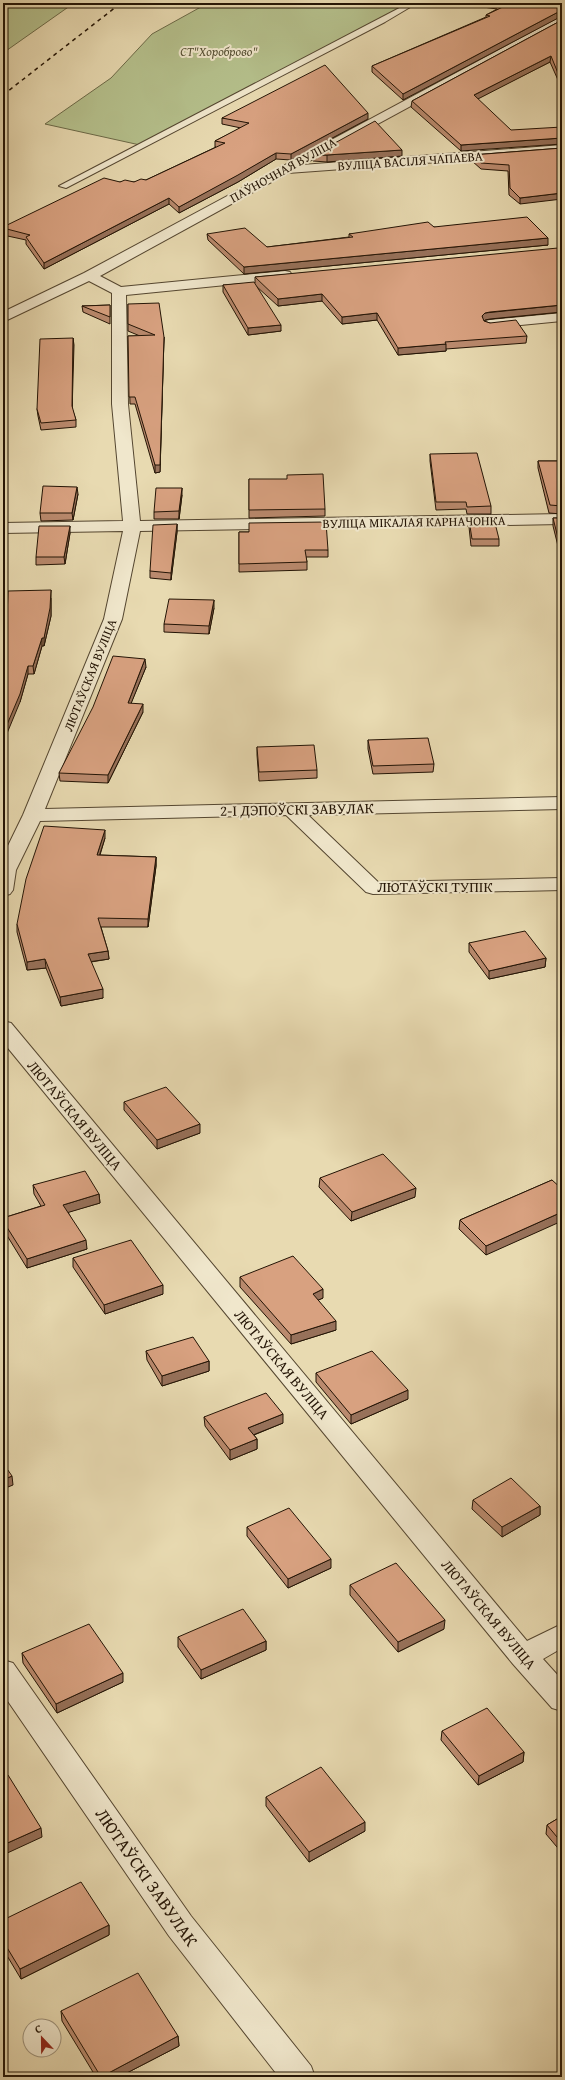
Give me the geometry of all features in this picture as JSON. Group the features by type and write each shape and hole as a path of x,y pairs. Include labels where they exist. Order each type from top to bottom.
{"street":[{"name":"ПАЎНОЧНАЯ ВУЛІЦА","path":"3,318 89,276 562,19"},
{"name":"ВУЛІЦА ВАСІЛЯ ЧАПАЕВА","path":"283,171 562,149"},
{"path":"89,276 119,291 301,274"},
{"name":"ЛЮТАЎСКАЯ ВУЛІЦА","path":"3,890 5,870 33,815 113,619 132,527 120,404 119,291"},
{"path":"490,324 562,317"},
{"name":"ВУЛІЦА МІКАЛАЯ КАРНАЧОНКА","path":"3,528 562,519"},
{"name":"2-І ДЭПОЎСКІ ЗАВУЛАК","path":"33,815 562,803"},
{"name":"ЛЮТАЎСКІ ТУПІК","path":"291,809 373,888 562,884"},
{"name":"ЛЮТАЎСКАЯ ВУЛІЦА","path":"4,1030 562,1700"},
{"path":"524,1656 562,1635"},
{"name":"ЛЮТАЎСКІ ЗАВУЛАК","path":"3,1671 180,1926 299,2077"}],"lane":[{"path":"63,186 383,21 414,3"}],"green space":[{"path":"3,3 74,3 3,53"},
{"name":"СТ\"Хороброво\"","path":"208,3 409,3 140,145 45,124 111,78 152,34"}],"building":[{"path":"492,3 562,3 562,10 403,94 372,66 490,16 486,15 507,5"},
{"path":"562,20 562,83 551,56 474,95 511,130 562,127 562,138 461,145 412,101"},
{"path":"325,65 368,113 291,154 276,153 179,207 169,198 44,263 26,237 30,235 3,228 104,178 120,182 125,180 134,182 141,179 146,180 225,143 215,141 249,123 222,118"},
{"path":"375,121 402,150 313,155"},
{"path":"562,148 562,193 520,198 510,188 509,165 481,163 472,155"},
{"path":"527,217 548,238 244,267 207,234 245,228 267,247 353,237 349,234 428,222 434,227"},
{"path":"558,248 562,252 562,305 490,312 485,313 482,316 484,321 490,323 516,320 527,336 445,342 446,344 398,348 377,313 342,317 322,294 278,299 255,277"},
{"path":"254,282 281,325 248,328 223,285"},
{"path":"159,303 164,337 160,465 155,465 135,397 129,397 128,336 155,335 128,324 128,304"},
{"path":"110,305 110,317 82,306"},
{"path":"73,338 72,406 76,420 41,423 37,409 40,339"},
{"path":"477,453 491,506 467,507 466,502 436,502 430,454"},
{"path":"538,461 562,461 562,506 550,505"},
{"path":"323,474 325,509 249,510 249,479 287,479 287,475"},
{"path":"43,486 77,487 72,513 40,513"},
{"path":"156,488 182,488 179,511 154,512"},
{"path":"553,518 562,518 562,538 558,538"},
{"path":"494,519 499,539 472,539 469,520"},
{"path":"326,522 328,550 305,550 307,562 239,564 239,532 249,532 249,523"},
{"path":"177,524 171,573 150,571 153,525"},
{"path":"39,526 70,526 64,557 36,557"},
{"path":"51,590 50,608 44,638 42,638 33,666 28,666 20,694 3,734 3,619 7,619 8,591"},
{"path":"169,599 214,600 209,626 164,624"},
{"path":"113,656 145,659 128,703 143,704 108,775 59,773 93,707"},
{"path":"428,738 434,764 373,766 368,740"},
{"path":"314,745 317,770 259,772 257,747"},
{"path":"44,826 105,830 97,855 156,857 148,919 98,918 108,951 88,954 103,989 60,997 45,959 27,962 17,924 26,879"},
{"path":"525,931 546,958 489,971 469,943"},
{"path":"166,1087 200,1124 157,1140 124,1102"},
{"path":"383,1154 416,1188 352,1212 320,1178"},
{"path":"85,1171 99,1194 63,1205 86,1240 27,1259 3,1221 3,1218 45,1205 33,1185"},
{"path":"552,1180 562,1189 562,1212 486,1246 460,1220"},
{"path":"131,1240 163,1285 104,1305 73,1258"},
{"path":"293,1256 323,1289 313,1294 336,1321 291,1335 240,1277"},
{"path":"193,1337 209,1361 162,1376 146,1351"},
{"path":"372,1351 408,1390 351,1415 316,1373"},
{"path":"266,1393 283,1414 248,1428 257,1439 230,1450 204,1417"},
{"path":"3,1463 12,1476 3,1480"},
{"path":"511,1478 540,1506 502,1527 473,1500"},
{"path":"289,1508 331,1559 288,1579 247,1527"},
{"path":"396,1563 445,1620 398,1642 350,1585"},
{"path":"243,1609 266,1641 201,1670 178,1637"},
{"path":"89,1624 123,1673 56,1704 22,1653"},
{"path":"487,1708 524,1752 479,1776 442,1731"},
{"path":"321,1767 365,1822 309,1852 266,1797"},
{"path":"8,1775 41,1828 3,1845 3,1777"},
{"path":"562,1816 562,1843 547,1825"},
{"path":"81,1882 109,1925 20,1969 3,1941 3,1920"},
{"path":"138,1973 178,2036 101,2077 61,2011"}],"railway":[{"path":"3,95 121,3"}]}
